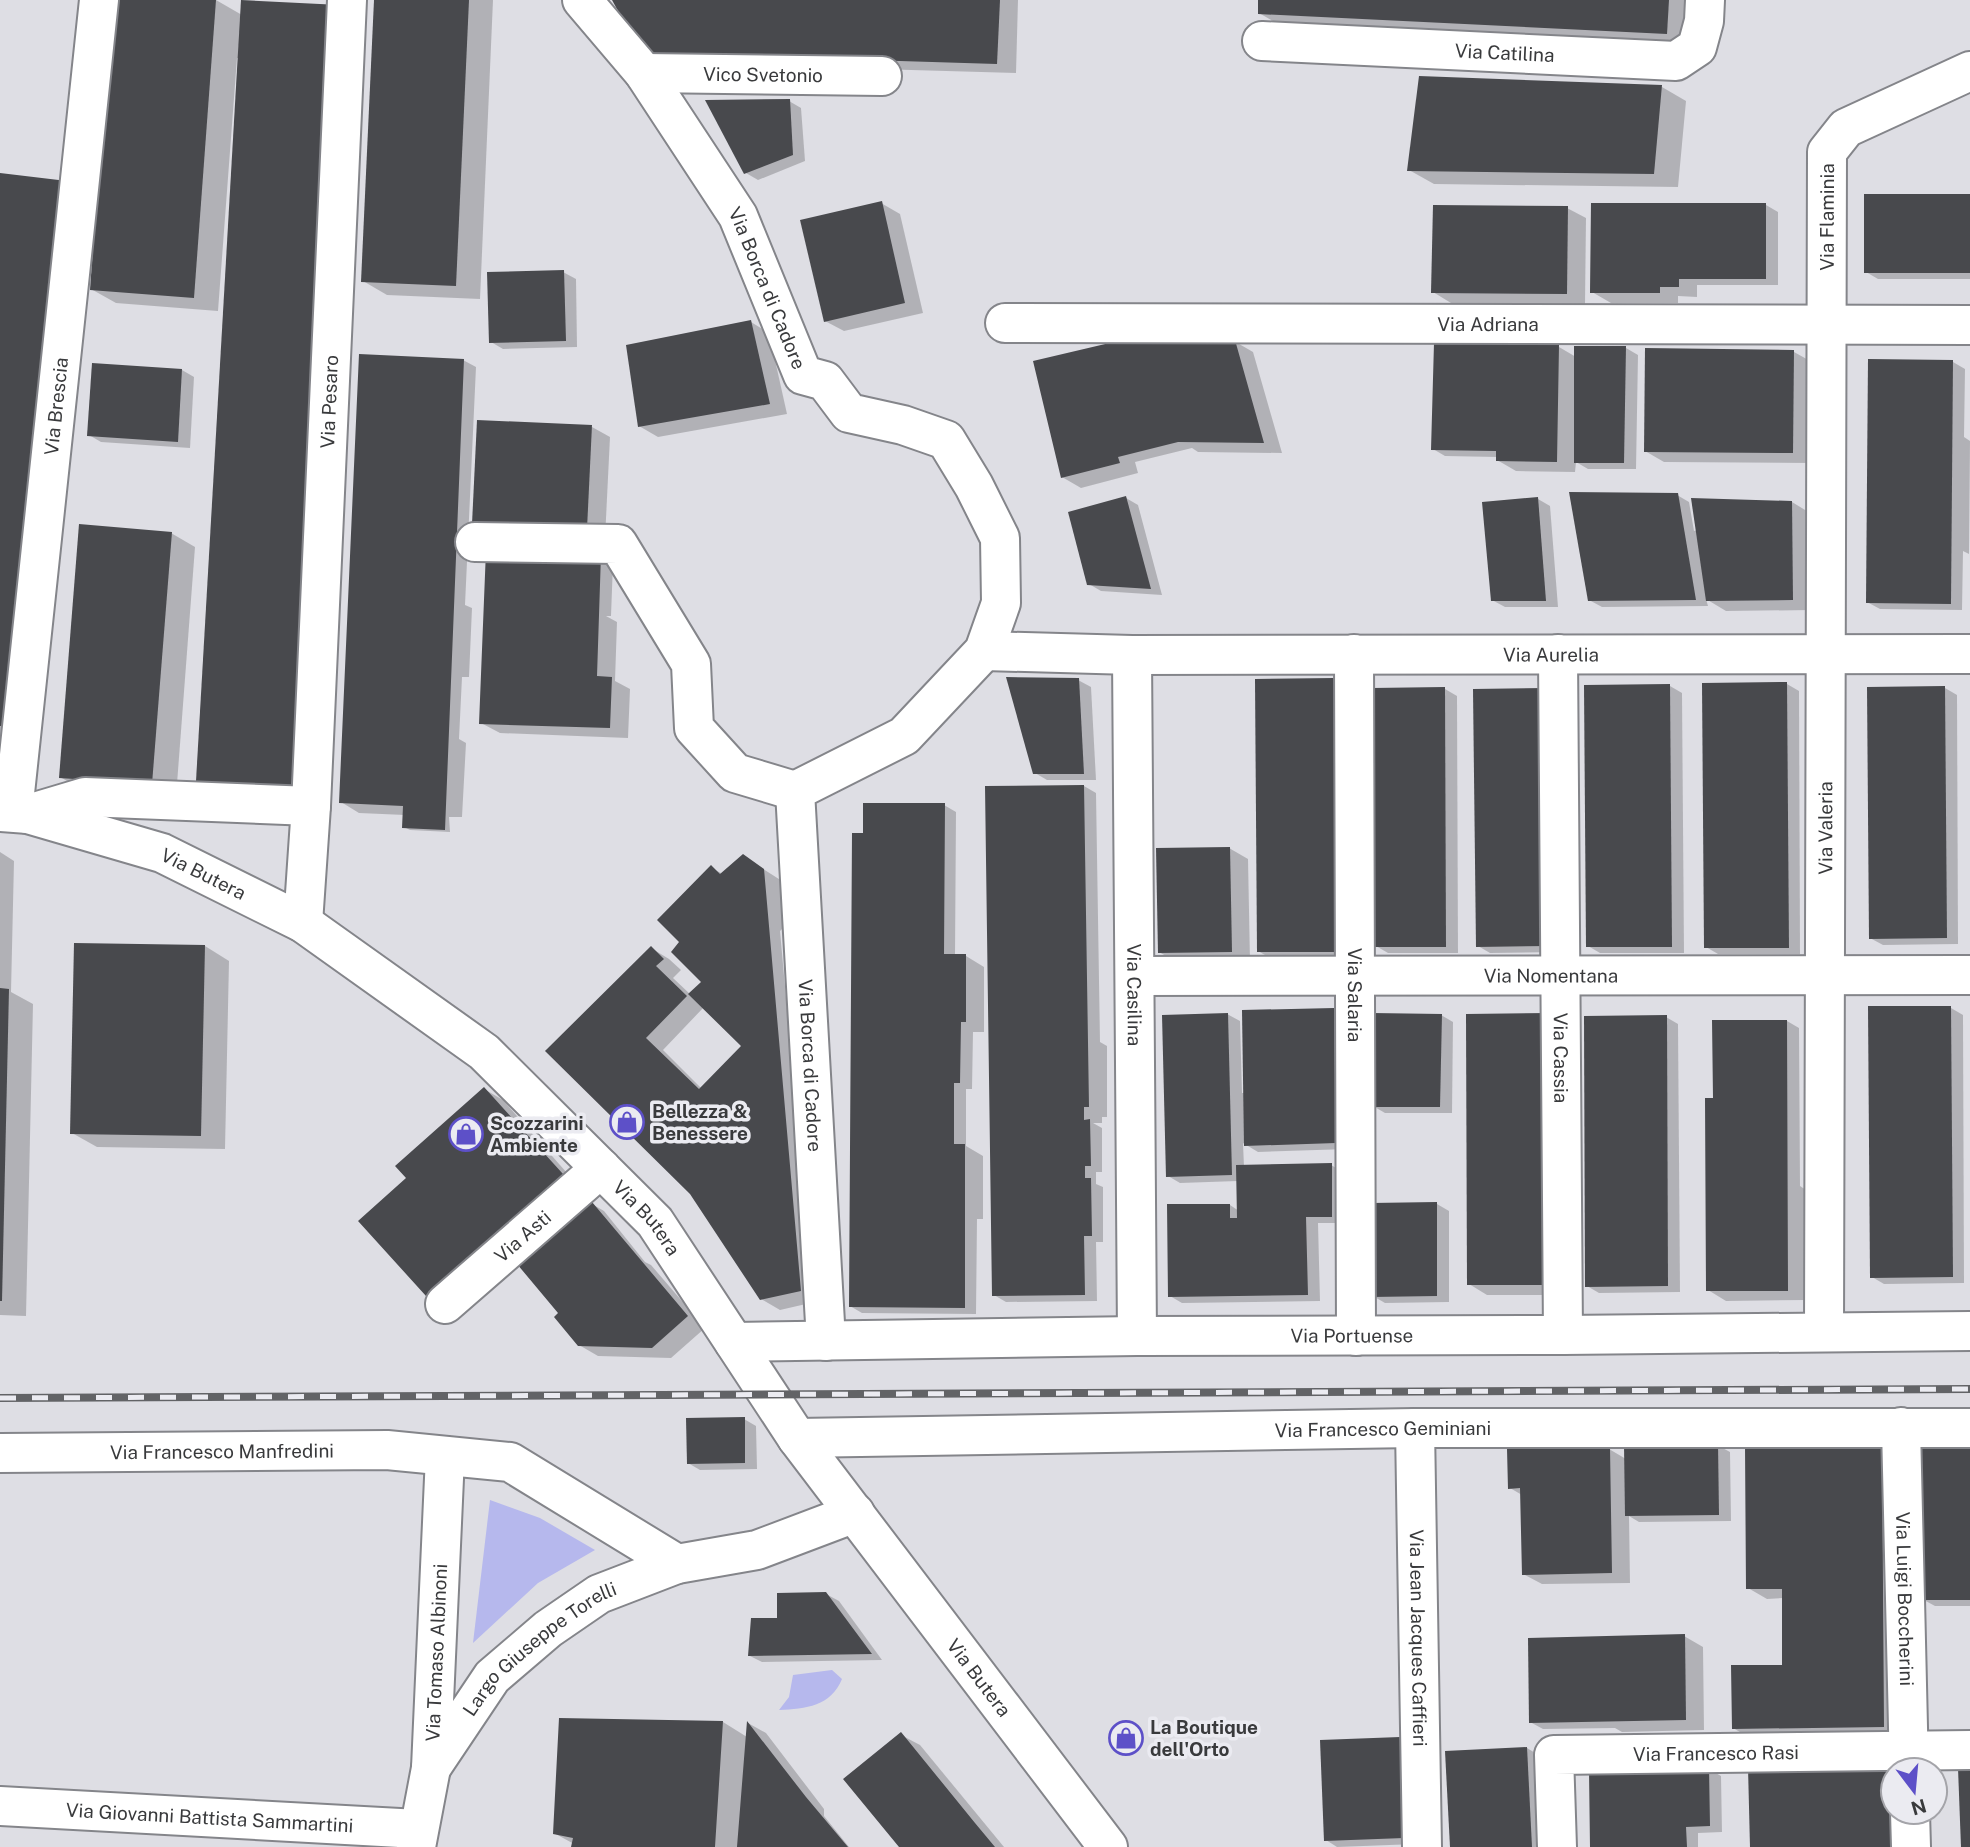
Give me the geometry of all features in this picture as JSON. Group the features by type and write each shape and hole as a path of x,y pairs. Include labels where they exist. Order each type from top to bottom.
{"street":[{"name":"Via Brescia","path":"14,813 99,0"},
{"name":"Via Pesaro","path":"303,923 311,806 346,0"},
{"name":"Via Borca di Cadore","path":"582,0 643,72 738,216 803,375 825,381 849,413 903,425 946,440 974,486 1000,538 1001,603 985,651 904,736 795,791 827,1341"},
{"name":"Via Catilina","path":"1262,41 1676,61 1697,47 1704,21 1705,0"},
{"name":"Via Flaminia","path":"1825,325 1827,152 1846,128 1970,71"},
{"name":"Vico Svetonio","path":"643,72 882,76"},
{"name":"Via Adriana","path":"1005,323 1970,325"},
{"name":"Via Valeria","path":"1824,1332 1825,325"},
{"path":"475,542 618,544 691,664 694,728 735,774 795,791"},
{"name":"Via Aurelia","path":"985,651 1132,655 1970,654"},
{"name":"Via Salaria","path":"1354,654 1356,1336"},
{"name":"Via Cassia","path":"1558,654 1563,1335"},
{"name":"Via Casilina","path":"1132,655 1136,1336"},
{"path":"14,813 85,797 311,806"},
{"name":"Via Butera","path":"14,813 162,853 303,923 484,1052 655,1222 797,1438 1108,1847"},
{"name":"Via Nomentana","path":"1135,976 1970,975"},
{"name":"Via Asti","path":"445,1304 601,1168"},
{"name":"Via Portuense","path":"734,1342 1136,1336 1970,1331"},
{"name":"Via Luigi Boccherini","path":"1901,1427 1909,1756"},
{"name":"Via Francesco Geminiani","path":"797,1438 1415,1428 1970,1428"},
{"name":"Via Jean Jacques Caffieri","path":"1415,1428 1422,1847"},
{"name":"Via Francesco Manfredini","path":"0,1453 387,1450 445,1456"},
{"path":"445,1456 510,1462 677,1564"},
{"name":"Via Tomaso Albinoni","path":"417,1838 431,1768 445,1456"},
{"name":"Largo Giuseppe Torelli","path":"431,1768 492,1677 548,1629 599,1594 677,1564 757,1550 855,1513"},
{"name":"Via Francesco Rasi","path":"1937,1756 1970,1750"},
{"name":"Via Francesco Rasi","path":"1557,1847 1554,1755 1879,1760"},
{"name":"Via Giovanni Battista Sammartini","path":"0,1806 417,1838"},
{"path":"1910,1826 1911,1847"}],"shaded area":[{"path":"490,1500 540,1518 595,1550 538,1583 473,1643"},
{"path":"832,1670 842,1679 831,1695 808,1707 779,1710 789,1697 793,1675"}],"building":[{"path":"111,0 216,0 194,298 90,290"},
{"path":"241,0 340,5 295,787 196,781"},
{"path":"374,0 469,0 456,286 361,282"},
{"path":"612,0 1000,0 997,64 641,53"},
{"path":"1258,0 1669,0 1667,34 1258,14"},
{"path":"1419,76 1662,85 1654,174 1407,171"},
{"path":"790,99 793,155 744,174 705,100"},
{"path":"0,173 67,181 2,726 0,726"},
{"path":"1864,194 1970,194 1970,273 1864,273"},
{"path":"882,201 905,303 824,322 800,220"},
{"path":"1591,203 1766,203 1766,279 1679,279 1679,287 1660,287 1660,293 1590,293"},
{"path":"1433,205 1568,206 1567,294 1431,293"},
{"path":"564,270 566,341 489,343 487,272"},
{"path":"751,320 770,404 638,427 626,345"},
{"path":"1152,333 1235,340 1264,443 1178,442 1118,457 1120,463 1061,478 1033,361"},
{"path":"1434,343 1559,345 1557,462 1496,461 1496,451 1431,450"},
{"path":"1574,346 1626,346 1624,463 1574,463"},
{"path":"1645,348 1794,350 1793,453 1644,452"},
{"path":"359,354 464,359 445,830 402,828 403,806 339,803"},
{"path":"1868,359 1953,360 1951,604 1866,603"},
{"path":"92,363 182,369 178,442 87,436"},
{"path":"477,420 592,425 587,529 472,524"},
{"path":"1569,492 1678,493 1696,600 1588,601"},
{"path":"1126,496 1151,589 1087,585 1068,512"},
{"path":"1538,497 1546,601 1491,601 1482,502"},
{"path":"1691,498 1792,501 1793,600 1706,601"},
{"path":"79,524 172,532 152,784 59,778"},
{"path":"486,550 601,554 597,676 612,677 610,728 479,724"},
{"path":"1006,677 1079,678 1084,774 1033,774"},
{"path":"1334,678 1336,952 1257,952 1255,679"},
{"path":"1787,682 1789,948 1704,948 1702,683"},
{"path":"1670,684 1672,947 1586,947 1584,685"},
{"path":"1945,686 1947,938 1869,939 1867,687"},
{"path":"1445,687 1446,947 1374,947 1372,688"},
{"path":"1546,688 1549,946 1476,947 1473,689"},
{"path":"1084,785 1089,1107 1084,1107 1084,1120 1090,1119 1091,1166 1085,1166 1085,1178 1091,1178 1092,1236 1084,1236 1085,1295 992,1296 985,786"},
{"path":"863,803 945,803 944,954 966,954 966,1022 961,1022 960,1083 954,1083 954,1144 965,1144 965,1308 849,1307 852,833 863,833"},
{"path":"1230,847 1232,952 1158,953 1156,848"},
{"path":"743,854 764,869 801,1291 760,1300 690,1194 545,1051 651,946 664,959 656,966 687,996 646,1038 699,1089 741,1046 688,994 701,982 671,952 679,942 657,920 711,865 720,874"},
{"path":"74,943 205,945 201,1136 70,1134"},
{"path":"0,988 9,989 2,1301 0,1301"},
{"path":"1868,1006 1951,1006 1953,1277 1870,1278"},
{"path":"1334,1008 1336,1143 1244,1146 1242,1010"},
{"path":"1228,1013 1232,1175 1166,1177 1162,1015"},
{"path":"1372,1013 1442,1014 1440,1107 1371,1107"},
{"path":"1549,1013 1550,1285 1467,1285 1466,1014"},
{"path":"1667,1015 1668,1286 1585,1287 1584,1016"},
{"path":"1712,1020 1787,1020 1788,1291 1706,1291 1705,1098 1713,1098"},
{"path":"484,1087 563,1174 426,1296 358,1221 406,1178 395,1166"},
{"path":"1332,1163 1332,1217 1306,1217 1308,1295 1168,1297 1167,1204 1230,1204 1230,1218 1237,1218 1236,1165"},
{"path":"592,1202 688,1316 652,1348 578,1346 554,1317 558,1313 517,1264"},
{"path":"1437,1202 1437,1296 1371,1297 1371,1203"},
{"path":"745,1417 745,1463 687,1464 686,1418"},
{"path":"1718,1444 1719,1515 1625,1516 1624,1445"},
{"path":"1882,1445 1884,1727 1732,1729 1731,1665 1782,1665 1782,1589 1746,1589 1745,1446"},
{"path":"1970,1447 1970,1600 1921,1600 1921,1448"},
{"path":"1610,1448 1612,1573 1522,1575 1520,1488 1508,1489 1507,1449"},
{"path":"826,1592 872,1654 748,1656 751,1618 777,1618 777,1593"},
{"path":"1685,1634 1686,1720 1529,1723 1528,1638"},
{"path":"559,1718 723,1721 715,1847 571,1847 573,1838 553,1834"},
{"path":"747,1721 806,1797 848,1847 737,1847"},
{"path":"901,1732 995,1847 899,1847 843,1779"},
{"path":"1400,1737 1404,1838 1324,1841 1320,1740"},
{"path":"1527,1747 1532,1847 1450,1847 1445,1751"},
{"path":"1748,1767 1879,1770 1879,1826 1894,1826 1895,1847 1750,1847"},
{"path":"1970,1767 1970,1847 1961,1847 1958,1768"},
{"path":"1709,1768 1710,1826 1686,1827 1687,1847 1590,1847 1589,1770"}],"railway":[{"path":"0,1398 1970,1389"}],"place":[{"name":"Bellezza & Benessere","path":"627,1122"},
{"name":"Scozzarini Ambiente","path":"466,1134"},
{"name":"La Boutique dell'Orto","path":"1126,1738"}]}
